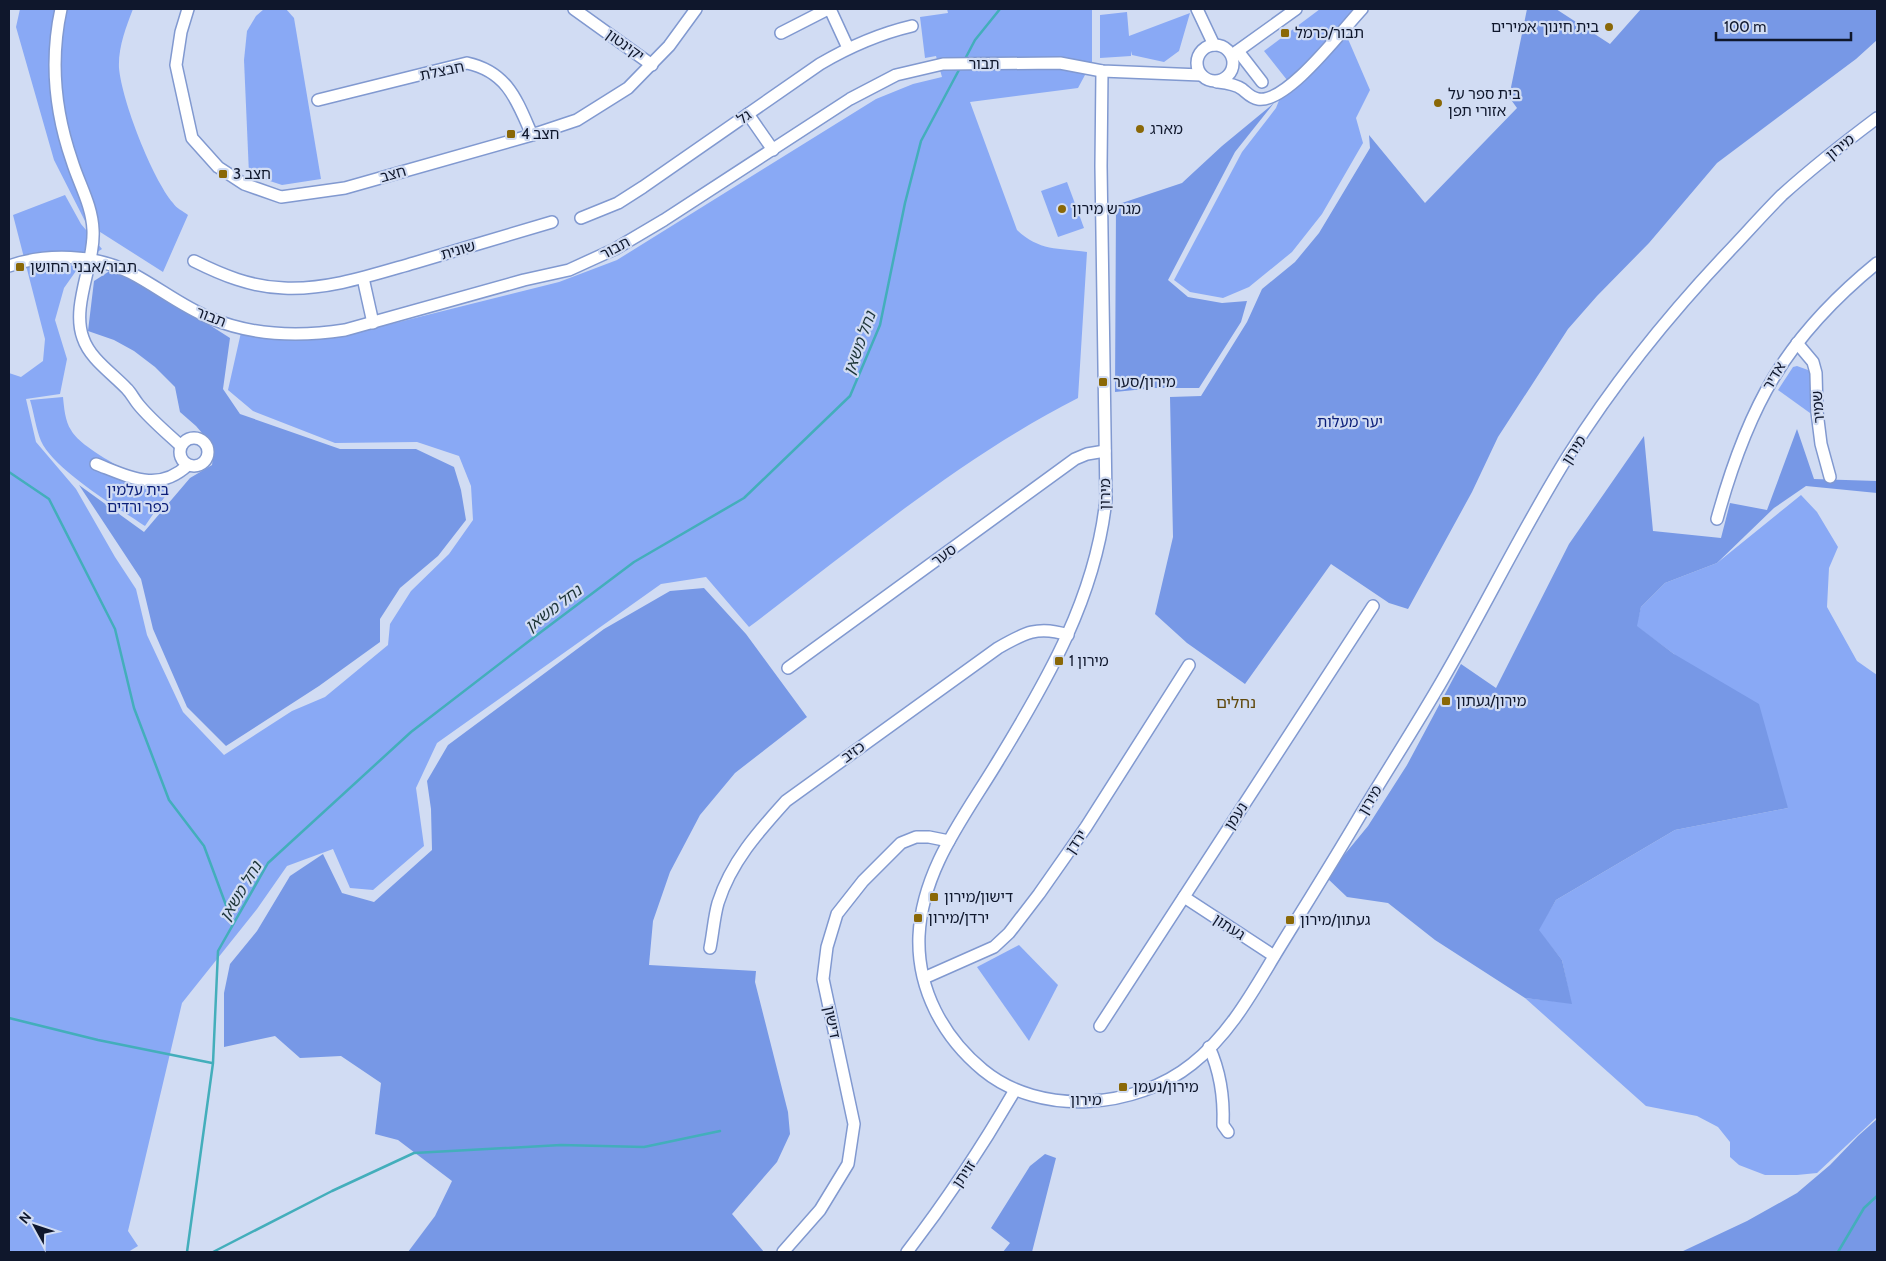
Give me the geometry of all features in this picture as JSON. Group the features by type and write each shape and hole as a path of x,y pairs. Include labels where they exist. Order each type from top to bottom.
{"street":[{"path":"61,9 56,44 56,89 64,137 92,218 93,238 80,318 81,330 85,343 113,377 127,389 138,404 181,446 181,457 188,465"},
{"name":"חצב","path":"188,9 181,32 176,65 192,138 218,168 244,184 281,197 345,188 532,135 578,120 628,88 652,65 696,9"},
{"name":"יקינטון","path":"574,9 652,65"},
{"path":"780,33 829,9 848,48"},
{"path":"1197,9 1214,45"},
{"path":"1217,82 1228,77 1234,57 1296,9"},
{"path":"1262,82 1224,47 1214,45 1203,49 1197,59 1201,75 1211,81 1241,88 1257,99 1267,100 1289,88 1362,9"},
{"name":"גל","path":"581,218 618,203 820,64 848,48 888,32 912,26"},
{"path":"1234,57 1241,88"},
{"name":"תבור","path":"9,266 45,258 89,260 112,264 131,272 167,296 212,319 257,331 279,334 324,334 373,323 516,282 569,270 615,249 773,150 850,99 896,75 942,64 1060,63 1102,71 1201,75"},
{"name":"חבצלת","path":"318,100 467,64 483,67 500,77 514,96 532,135"},
{"name":"מירון","path":"1102,71 1100,166 1106,499 1103,534 1092,575 1068,636 1041,691 949,841 928,886 922,913 919,941 924,978 939,1020 958,1046 982,1069 1015,1090 1048,1098 1073,1101 1102,1101 1129,1096 1159,1084 1192,1064 1238,1017 1442,680 1569,455 1641,353 1702,280 1782,196 1877,118"},
{"path":"748,114 773,150"},
{"name":"שונית","path":"194,261 221,275 254,285 283,288 314,288 363,278 552,222"},
{"name":"אדיר","path":"1717,519 1729,477 1759,403 1784,359 1814,321 1840,295 1877,264"},
{"path":"363,278 373,323"},
{"name":"שמיר","path":"1796,343 1812,362 1816,373 1818,420 1830,477"},
{"path":"96,464 132,478 156,481 177,475 188,465 202,464 208,456 208,447 202,439 192,438 181,446"},
{"name":"סער","path":"788,668 1075,460 1087,454 1105,451"},
{"name":"נעמן","path":"1100,1026 1373,606"},
{"name":"כזיב","path":"710,948 718,903 735,863 756,833 786,801 998,648 1022,634 1040,630 1052,630 1068,636"},
{"name":"ירדן","path":"924,978 994,947 1009,933 1040,894 1086,828 1189,665"},
{"name":"דישון","path":"783,1252 820,1210 848,1164 854,1124 823,979 827,947 837,914 863,882 901,843 916,837 930,837 949,841"},
{"name":"געתון","path":"1184,897 1274,956"},
{"path":"1209,1047 1218,1066 1224,1109 1223,1124 1228,1132"},
{"name":"זויתן","path":"907,1252 942,1206 981,1148 1015,1090"}],"green space":[{"path":"20,9 133,9 120,53 119,68 121,82 139,138 156,176 174,205 188,215 163,272 86,223 54,160 16,27"},
{"path":"264,9 286,9 294,18 321,179 282,185 249,174 244,60 247,31 256,16"},
{"path":"947,9 1092,9 1092,62 1078,88 970,102 1017,230 1033,242 1041,245 1087,252 1078,398 1034,422 950,476 749,627 706,577 661,584 437,743 416,788 424,846 373,890 350,888 333,849 287,866 257,909 182,1003 128,1231 138,1246 128,1252 9,1252 9,373 21,377 43,361 45,339 13,215 65,195 81,224 102,249 83,261 64,288 55,320 67,359 60,394 26,399 36,442 76,489 115,557 136,589 147,635 183,712 224,755 292,711 325,697 388,645 390,624 411,591 449,554 473,520 471,486 459,456 417,442 335,443 253,411 228,390 242,328 331,334 387,325 559,282 617,260 876,99 913,84 942,77 936,56 925,58 920,17 948,13"},
{"path":"1320,9 1361,9 1348,39 1370,90 1356,118 1363,143 1322,214 1292,252 1249,287 1223,298 1190,292 1174,280 1242,152 1276,108 1287,80 1264,51"},
{"name":"יער מעלות","path":"1527,9 1556,9 1610,44 1641,9 1877,9 1877,40 1856,59 1717,163 1649,243 1597,296 1568,329 1498,437 1472,492 1408,609 1389,603 1331,564 1245,684 1187,643 1155,614 1173,537 1170,397 1201,396 1247,322 1262,289 1295,262 1319,233 1370,148 1369,135 1425,203 1517,108 1509,97"},
{"path":"1127,12 1129,36 1190,13 1179,51 1164,62 1132,55 1131,51 1131,56 1100,58 1100,15"},
{"path":"1274,103 1235,152 1168,280 1188,297 1222,303 1247,301 1241,322 1199,388 1154,388 1115,392 1116,205 1182,183 1222,146"},
{"name":"מגרש מירון","path":"1067,182 1084,228 1058,237 1041,191"},
{"path":"119,265 134,277 230,338 223,389 240,414 340,449 416,449 454,467 461,490 466,520 438,556 400,588 380,619 380,642 319,686 226,746 187,707 153,629 141,579 79,485 144,532 190,478 212,465 214,447 196,426 180,412 175,387 155,367 134,351 114,340 88,331 94,281"},
{"path":"1797,366 1808,370 1811,374 1812,410 1810,413 1778,390 1793,367"},
{"name":"בית עלמין כפר ורדים","path":"63,397 67,422 77,438 101,456 168,492 145,526 72,476 48,452 41,441 30,400"},
{"path":"1797,429 1814,479 1877,481 1877,493 1806,486 1774,508 1717,563 1665,583 1641,607 1637,626 1674,654 1759,704 1788,808 1675,830 1556,900 1539,930 1562,960 1572,1004 1525,998 1435,940 1388,903 1347,897 1326,877 1368,826 1407,765 1461,664 1496,688 1569,544 1644,436 1653,531 1721,538 1730,503 1767,510"},
{"path":"1801,495 1817,512 1838,547 1829,568 1827,607 1857,661 1877,675 1877,1117 1817,1173 1765,1175 1739,1165 1730,1157 1730,1142 1718,1127 1697,1116 1646,1106 1525,998 1571,1003 1562,960 1538,930 1556,900 1675,830 1788,808 1674,654 1636,626 1641,607 1665,583 1717,563"},
{"path":"704,588 746,634 807,717 735,773 700,815 670,872 653,921 649,965 756,971 755,982 788,1112 790,1134 777,1162 732,1214 764,1252 408,1252 435,1216 452,1181 398,1140 375,1134 381,1083 341,1056 300,1058 275,1036 224,1047 224,993 230,964 257,931 290,876 323,854 342,893 374,902 432,850 431,809 427,781 448,745 604,629 670,591"},
{"path":"1019,945 1058,985 1029,1041 977,967"},
{"path":"1877,1119 1877,1252 1681,1252 1747,1221 1797,1193 1830,1165"},
{"path":"1045,1154 1056,1158 1032,1252 1003,1252 1010,1243 991,1228 1030,1166"}],"waterway":[{"name":"נחל משאן","path":"965,59 975,40 1000,9"},
{"name":"נחל משאן","path":"187,1252 213,1063 218,951 268,863 411,732 533,638 634,562 744,498 850,396 880,325 905,203 921,141 960,68"},
{"path":"9,472 49,499 115,629 134,708 169,800 204,846 233,924"},
{"path":"9,1018 98,1040 212,1063"},
{"path":"213,1252 332,1191 414,1153 561,1145 644,1147 720,1131"},
{"path":"1838,1252 1864,1208 1877,1196"}],"place":[{"name":"בית חינוך אמירים","path":"1609,27"},
{"name":"תבור/כרמל","path":"1285,33"},
{"name":"בית ספר על אזורי תפן","path":"1438,103"},
{"name":"מארג","path":"1140,129"},
{"name":"חצב 4","path":"511,134"},
{"name":"חצב 3","path":"223,174"},
{"name":"מגרש מירון","path":"1062,209"},
{"name":"תבור/אבני החושן","path":"20,267"},
{"name":"מירון/סער","path":"1103,382"},
{"name":"מירון 1","path":"1059,661"},
{"name":"מירון/געתון","path":"1446,701"},
{"name":"דישון/מירון","path":"934,897"},
{"name":"ירדן/מירון","path":"918,918"},
{"name":"געתון/מירון","path":"1290,920"},
{"name":"מירון/נעמן","path":"1123,1087"}],"district":[{"name":"נחלים","path":"1236,702"}]}
